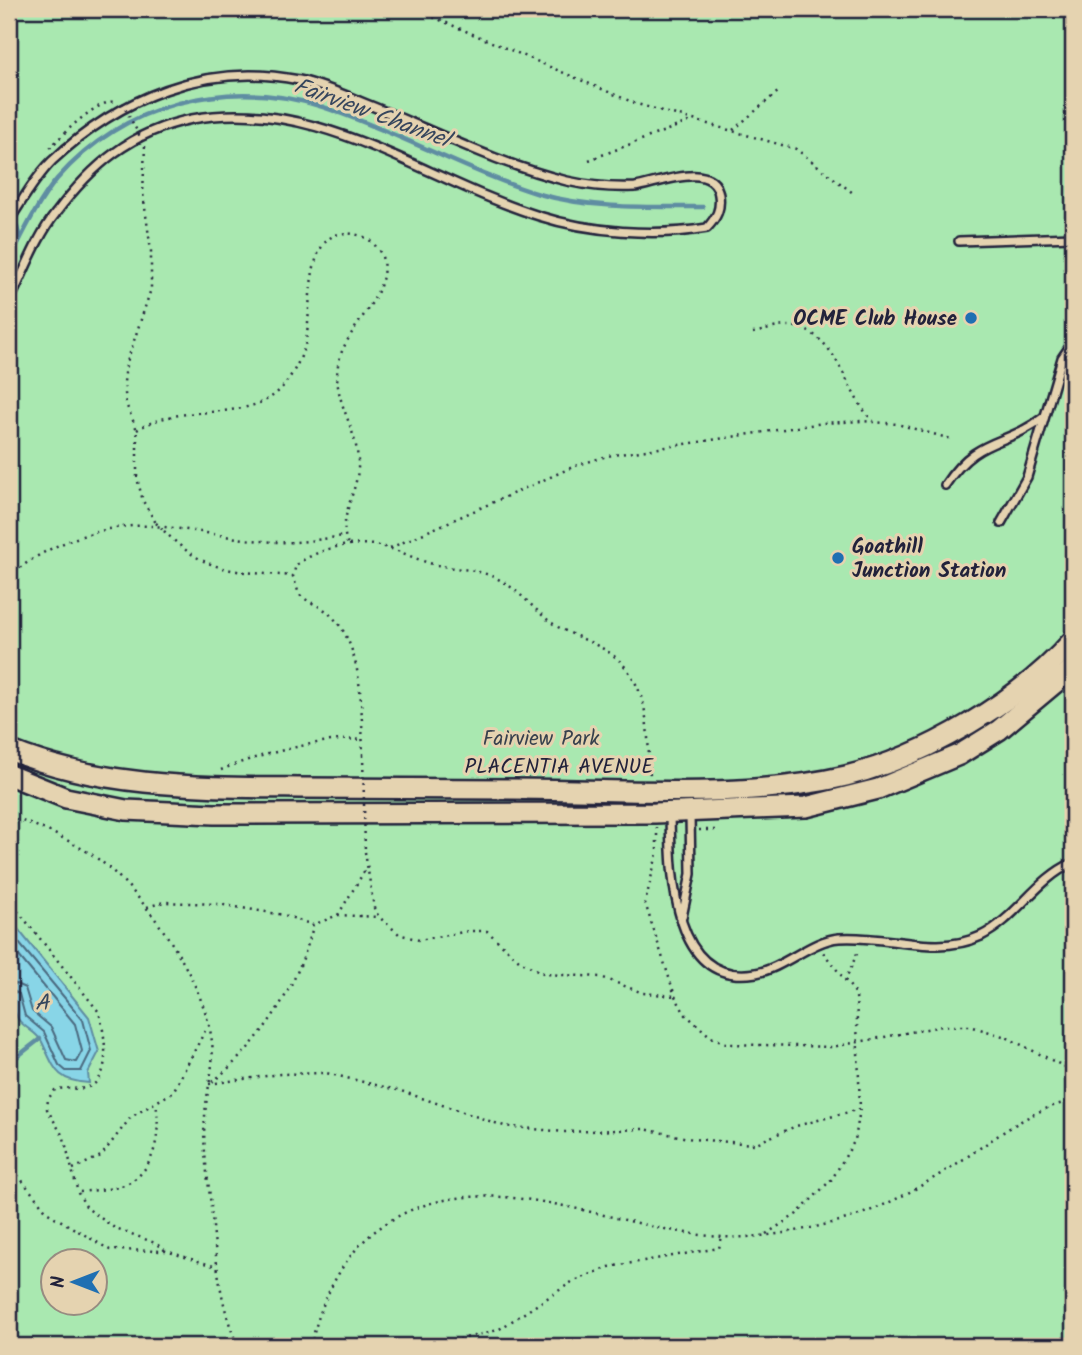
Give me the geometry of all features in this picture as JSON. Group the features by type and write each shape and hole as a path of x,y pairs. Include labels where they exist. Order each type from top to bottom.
{"main road":[{"name":"PLACENTIA AVENUE","path":"9,750 44,765 128,783 217,787 680,789 787,786 874,768 941,739 1014,694 1073,640"},
{"path":"9,775 66,798 126,810 214,814 690,813 806,807 878,789 959,755 999,730 1073,668"}],"lane":[{"path":"9,221 51,162 92,128 139,98 186,82 243,76 299,80 546,176 591,187 638,187 666,178 691,176 709,179 719,190 721,206 716,219 707,228 594,228 529,212 309,123 262,114 219,114 168,124 121,145 79,185 54,215 9,302"},
{"path":"959,241 1073,237"},
{"path":"1001,523 1027,477 1062,358 1073,342"},
{"path":"945,485 966,458 983,445 1027,430 1045,417"},
{"path":"680,789 690,813 691,874 682,918"},
{"path":"680,789 670,813 671,877 689,942 702,958 735,973 765,970 838,938 960,944 984,935 1073,863"}],"path":[{"path":"414,9 637,104 796,149 853,193"},
{"path":"605,9 638,14 654,9"},
{"path":"733,130 779,91"},
{"path":"122,103 145,146 143,193 150,251 151,289 125,365 124,382 126,404 137,430 137,478 144,500 156,523 204,564 239,572 293,576"},
{"path":"589,160 691,121"},
{"path":"137,430 154,418 236,409 274,395 290,374 304,347 315,256 332,236 351,232 369,239 383,257 385,279 345,340 336,385 356,439 359,465 344,523 344,536 348,545"},
{"path":"753,333 789,326 819,335 834,355 863,412 873,421"},
{"path":"390,548 575,467 607,456 823,423 873,421 951,439"},
{"path":"9,578 26,562 68,540 126,527 164,527 235,538 295,542 344,536"},
{"path":"650,775 646,709 636,682 619,660 600,646 542,616 502,581 471,569 434,565 390,548 368,544 348,545 300,562 294,569 293,576 299,594 325,610 346,638 357,676 363,755 366,870 369,893 379,917 399,934 419,940 469,931 487,931 520,961 545,974 601,977 643,993 675,996"},
{"path":"211,775 275,753 348,739 362,740"},
{"path":"9,817 37,825 93,856 147,907 176,950 198,993 212,1044 204,1117 205,1161 217,1267 227,1322 238,1346"},
{"path":"658,830 657,854 646,887 645,903 675,996 685,1014 696,1026 721,1042 822,1047 942,1026 970,1026 1006,1037 1073,1072"},
{"path":"338,915 366,870"},
{"path":"9,900 99,1012 105,1034 104,1066 97,1080 90,1087 55,1090 48,1099 47,1109 64,1138 78,1193 96,1217 166,1251 217,1267"},
{"path":"147,907 164,902 218,904 284,915 313,925 338,915 379,917"},
{"path":"209,1084 231,1067 269,1022 310,938 313,925"},
{"path":"845,981 864,940"},
{"path":"764,1235 797,1214 832,1179 855,1140 860,1109 856,994 818,946"},
{"path":"73,1168 101,1156 131,1117 173,1092 208,1025"},
{"path":"209,1084 280,1074 326,1073 401,1091 504,1126 564,1132 644,1129 692,1139 754,1144 796,1126 860,1109"},
{"path":"311,1346 331,1291 361,1243 409,1210 441,1199 466,1196 523,1200 722,1237 764,1235 845,1219 880,1207 952,1167 1028,1118 1073,1101"},
{"path":"78,1193 123,1186 150,1162 158,1133 156,1103"},
{"path":"9,1164 48,1213 110,1250 166,1251"},
{"path":"432,1346 498,1330 572,1282 609,1267 719,1248 722,1237"},
{"path":"850,1346 858,1343 873,1346"}],"green space":[{"name":"Fairview Park","path":"9,9 1073,9 1073,1346 9,1346"}],"water":[{"name":"A","path":"9,918 89,1017 99,1052 88,1073 89,1083 70,1080 58,1072 40,1039 18,1019 9,984"}],"waterway":[{"name":"Fairview Channel","path":"9,261 43,198 57,179 84,153 113,131 145,115 179,103 214,96 250,94 287,98 323,107 377,127 511,185 559,199 620,206 703,207"},
{"path":"17,227 20,239"},
{"path":"9,1063 40,1039"}],"place":[{"name":"OCME Club House","path":"971,318"},
{"name":"Goathill Junction Station","path":"838,558"}]}
